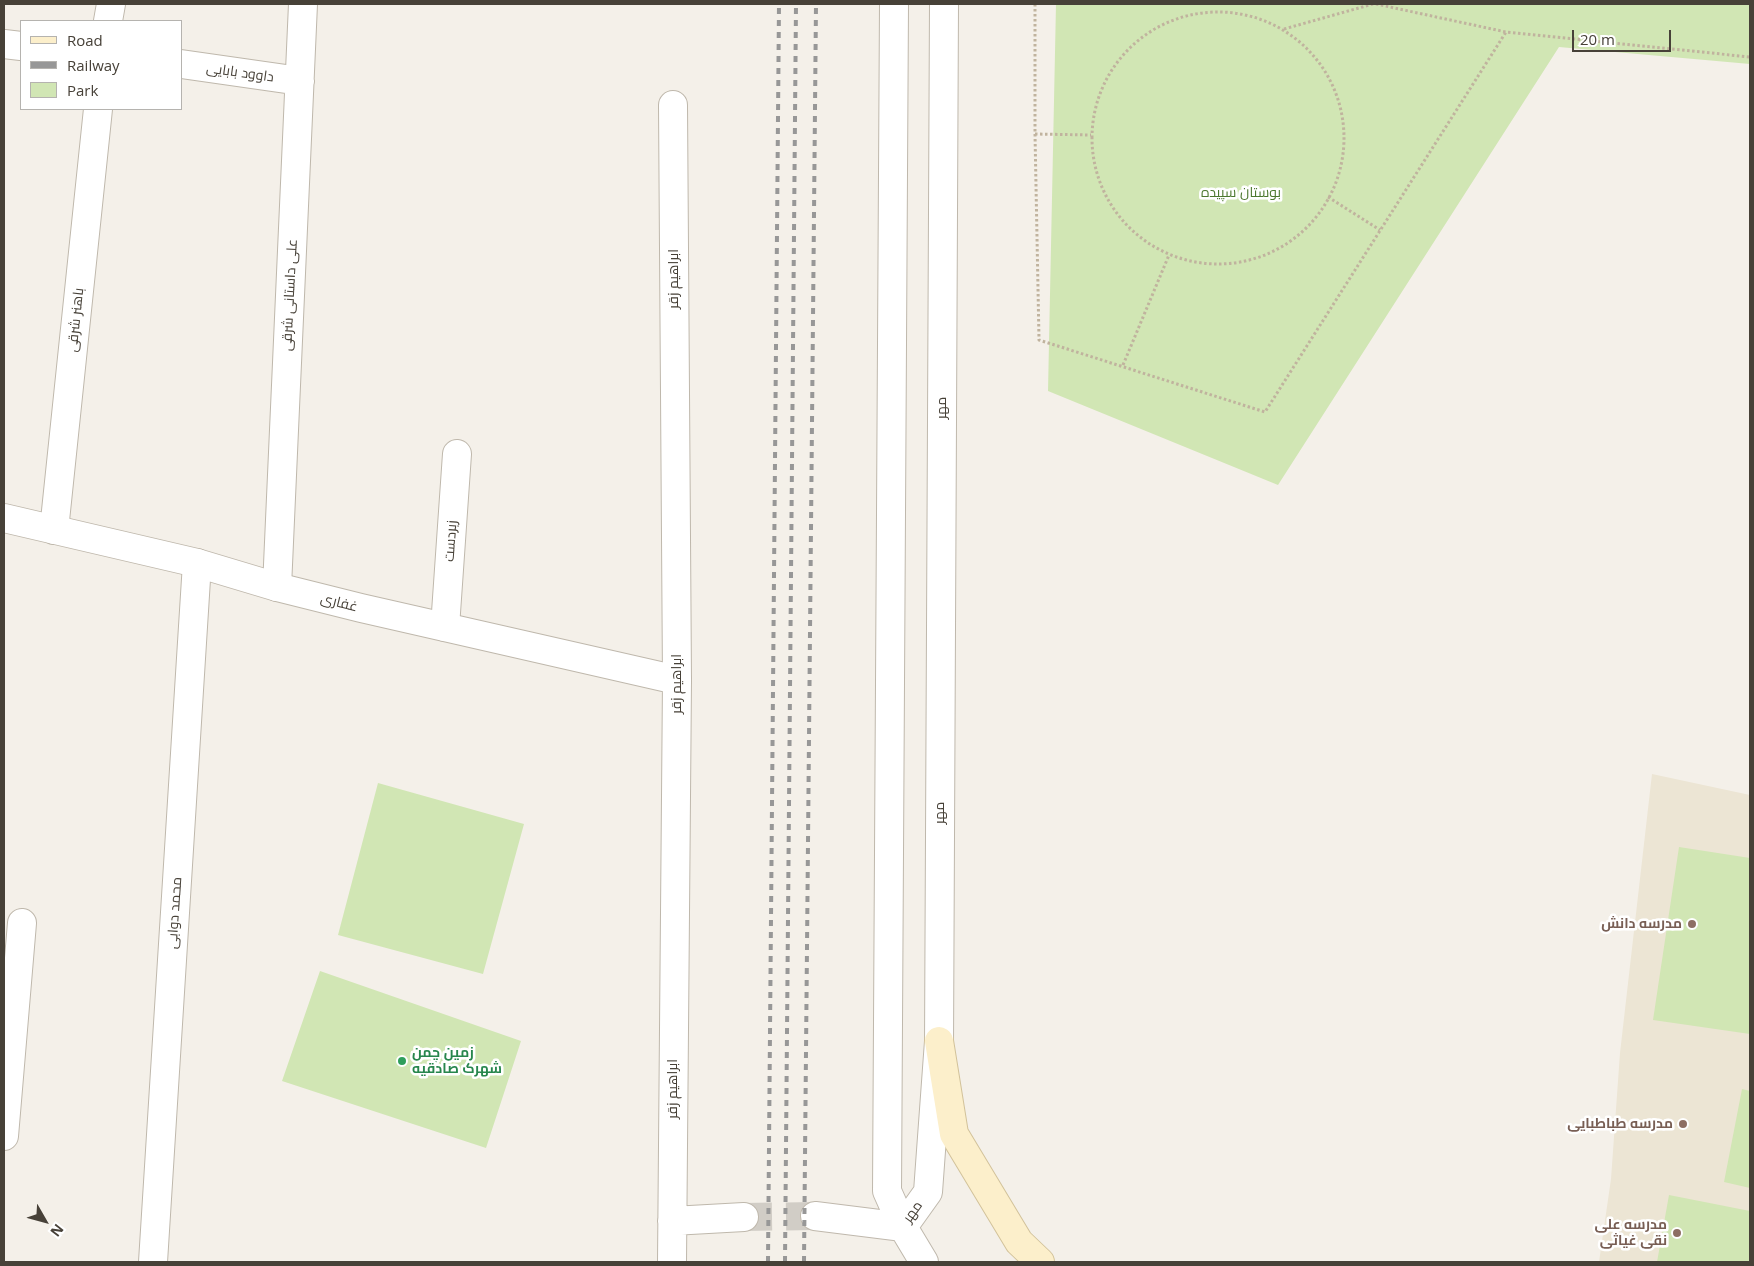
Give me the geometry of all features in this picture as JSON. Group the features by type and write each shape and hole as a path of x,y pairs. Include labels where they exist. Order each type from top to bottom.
{"main road":[{"path":"939,1042 954,1134 1019,1242 1040,1262"}],"street":[{"path":"108,20 111,4"},
{"name":"علی داستانی شرقی","path":"277,587 303,4"},
{"name":"مهر","path":"894,4 887,1191 903,1227"},
{"name":"مهر","path":"903,1227 928,1192 939,1042 944,4"},
{"path":"4,44 20,46"},
{"name":"داوود بابایی","path":"182,64 300,81"},
{"name":"ابراهیم زقر","path":"672,1262 677,680 673,106"},
{"name":"باهنر شرقی","path":"54,530 98,110"},
{"name":"زبردست","path":"445,628 457,454"},
{"name":"غفاری","path":"4,518 197,563 277,587 445,628 677,680"},
{"name":"محمد دوابی","path":"153,1262 197,563"},
{"path":"4,1136 22,923"},
{"path":"815,1216 903,1227 924,1262"},
{"path":"672,1220 744,1217"}],"path":[{"path":"1035,4 1035,134 1039,340 1265,412 1506,32"},
{"path":"1284,29 1374,4 1506,32 1750,57"},
{"path":"1199,12 1243,13 1284,29 1316,56 1336,93 1344,134 1339,175 1320,213 1289,242 1252,260 1210,264 1169,255 1136,236 1111,207 1096,172 1091,135 1100,92 1123,54 1157,26 1199,12"},
{"path":"1035,134 1091,135"},
{"path":"1328,197 1380,230"},
{"path":"1122,365 1169,255"}],"shaded area":[{"path":"1652,774 1750,795 1750,1262 1599,1262 1611,1179 1620,1053"}],"green space":[{"name":"بوستان سپیده","path":"1056,4 1750,4 1750,64 1559,47 1278,485 1048,391"},
{"path":"378,783 524,824 483,974 338,935"},
{"path":"1679,847 1750,858 1750,1034 1653,1020"},
{"name":"زمین چمن شهرک صادقیه","path":"320,971 521,1041 486,1148 282,1081"},
{"path":"1742,1089 1750,1091 1750,1188 1724,1182"},
{"path":"1669,1195 1750,1211 1750,1262 1657,1262"}],"tunnel":[{"path":"744,1217 815,1216"}],"railway":[{"path":"768,1262 779,4"},
{"path":"785,1262 796,4"},
{"path":"804,1262 816,4"}],"place":[{"name":"مدرسه دانش","path":"1692,924"},
{"name":"زمین چمن شهرک صادقیه","path":"402,1061"},
{"name":"مدرسه طباطبایی","path":"1683,1124"},
{"name":"مدرسه علی نقی غیاثی","path":"1677,1233"}]}
